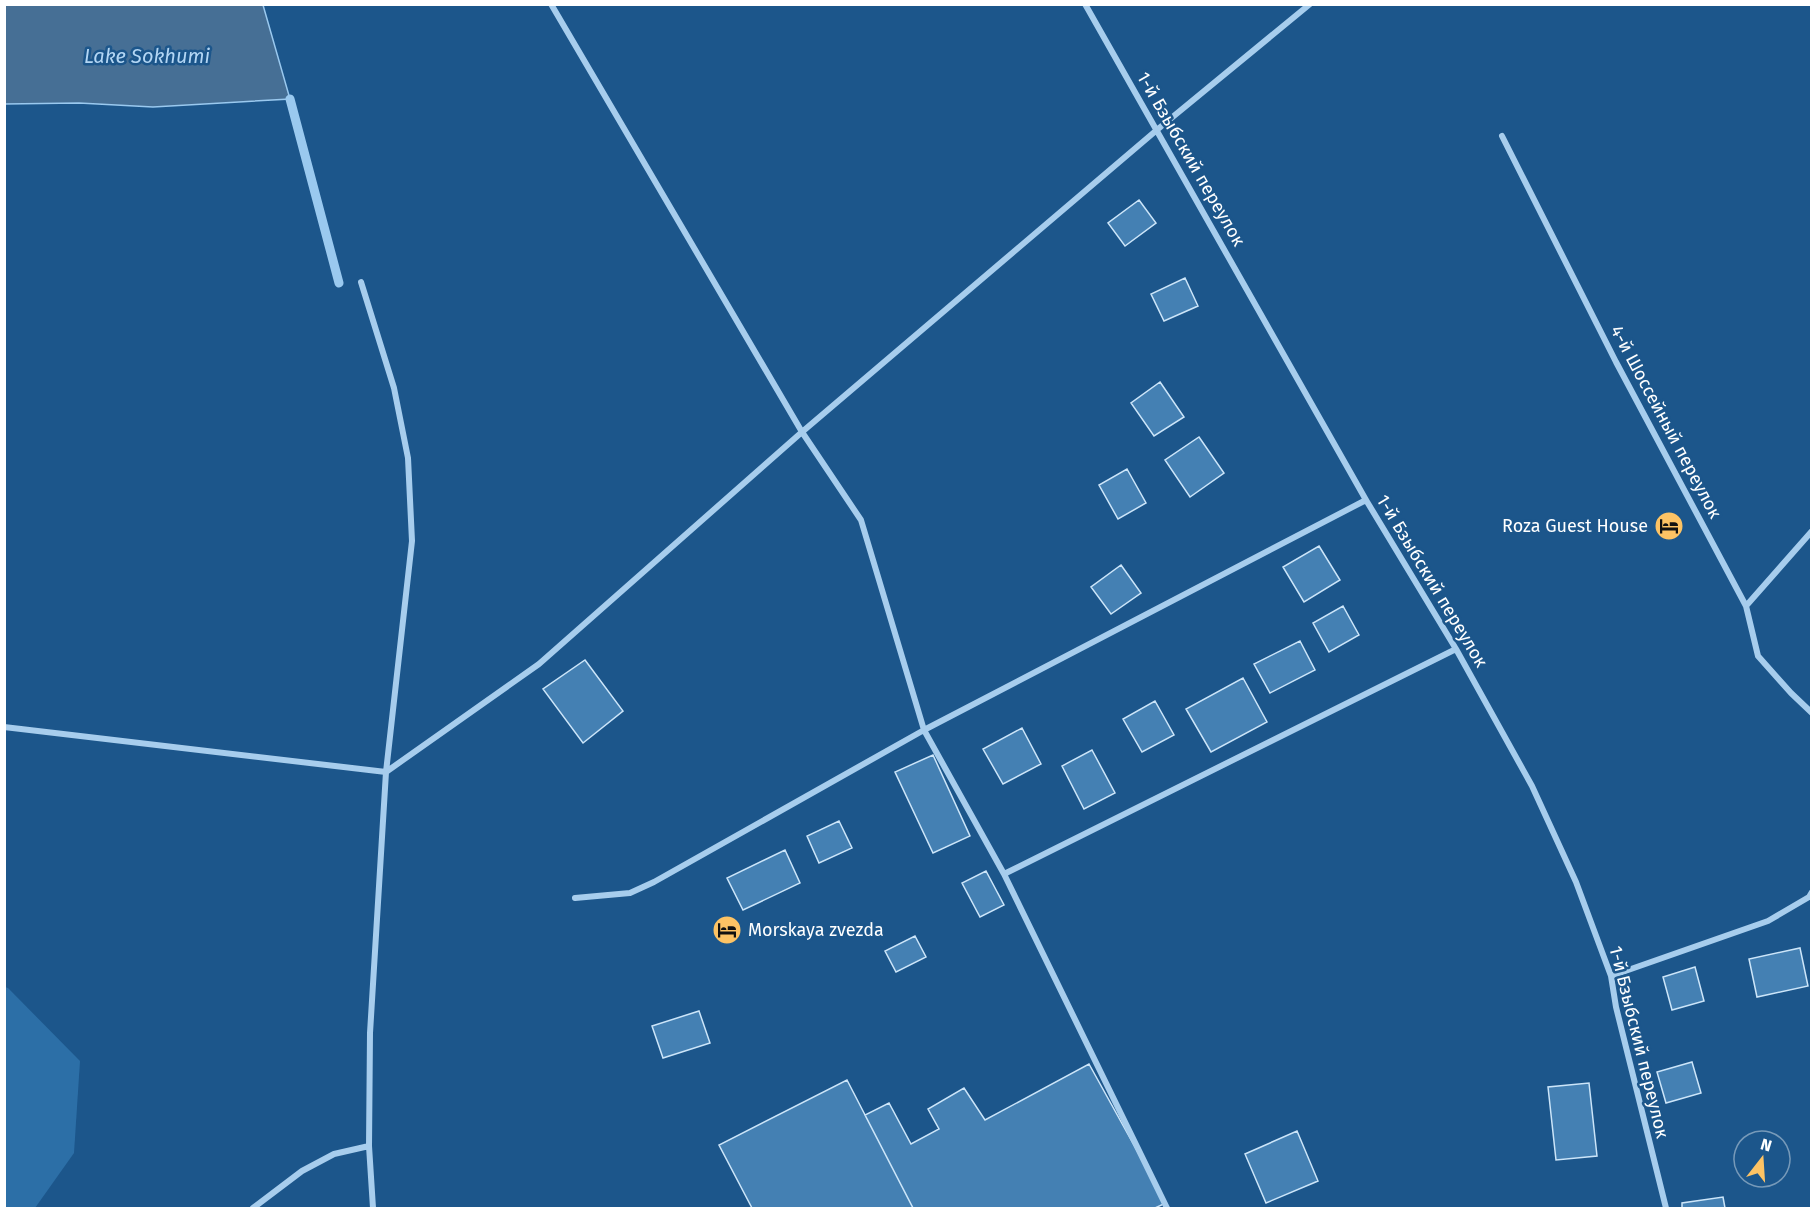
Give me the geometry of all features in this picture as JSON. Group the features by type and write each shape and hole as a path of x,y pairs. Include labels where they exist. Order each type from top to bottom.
{"street":[{"path":"551,4 802,432 861,520 924,730 1004,874 1167,1209"},
{"name":"1-й Бзыбский переулок","path":"1086,4 1366,500 1456,649 1532,786 1576,882 1611,976 1616,1007 1666,1209"},
{"path":"4,727 386,772 539,664 802,432 1158,129 1310,4"},
{"name":"4-й Шоссейный переулок","path":"1502,136 1616,362 1746,606 1758,656 1812,713"},
{"path":"361,282 394,387 408,458 412,541 386,772 370,1033 369,1146 373,1209"},
{"path":"575,898 630,893 924,730 1366,500"},
{"path":"1746,606 1812,531"},
{"path":"1004,874 1456,649"},
{"path":"1611,976 1768,921 1809,897 1812,892"},
{"path":"253,1209 302,1171 334,1154 369,1146"}],"shaded area":[{"path":"5,987 80,1061 74,1153 35,1208 5,1208"}],"water":[{"name":"Lake Sokhumi","path":"4,5 263,5 290,99 153,107 79,103 5,104"}],"building":[{"path":"1139,200 1156,223 1125,246 1108,223"},
{"path":"1185,278 1198,306 1164,321 1151,294"},
{"path":"1160,382 1184,417 1154,436 1131,403"},
{"path":"1199,437 1224,473 1190,497 1165,460"},
{"path":"1127,469 1146,503 1118,519 1099,485"},
{"path":"1319,546 1340,580 1304,602 1283,567"},
{"path":"1121,565 1141,593 1111,614 1091,587"},
{"path":"1343,606 1359,635 1329,652 1313,623"},
{"path":"1300,641 1315,670 1270,693 1254,664"},
{"path":"585,660 623,711 583,743 543,689"},
{"path":"1243,678 1267,722 1211,752 1186,709"},
{"path":"1155,701 1174,735 1142,752 1123,719"},
{"path":"1022,728 1041,764 1003,784 983,749"},
{"path":"1092,750 1115,793 1084,809 1062,766"},
{"path":"933,755 970,836 933,853 895,772"},
{"path":"839,821 852,848 819,863 807,836"},
{"path":"785,850 800,883 743,910 727,878"},
{"path":"986,871 1004,905 980,917 962,883"},
{"path":"915,936 926,957 896,972 885,951"},
{"path":"1800,948 1808,986 1757,997 1749,959"},
{"path":"1695,967 1704,1001 1672,1010 1663,977"},
{"path":"699,1011 710,1043 663,1058 652,1026"},
{"path":"1692,1062 1701,1093 1666,1103 1657,1072"},
{"path":"1089,1064 1166,1203 1155,1208 913,1208 865,1115 889,1103 911,1144 939,1129 928,1109 964,1088 985,1120"},
{"path":"847,1080 913,1208 752,1208 719,1145"},
{"path":"1589,1083 1597,1156 1556,1160 1548,1087"},
{"path":"1297,1131 1318,1181 1266,1203 1245,1154"},
{"path":"1723,1197 1725,1208 1682,1208 1682,1203"}],"waterway":[{"path":"290,99 339,283"}],"place":[{"name":"Roza Guest House","path":"1669,526"},
{"name":"Morskaya zvezda","path":"727,930"}]}
